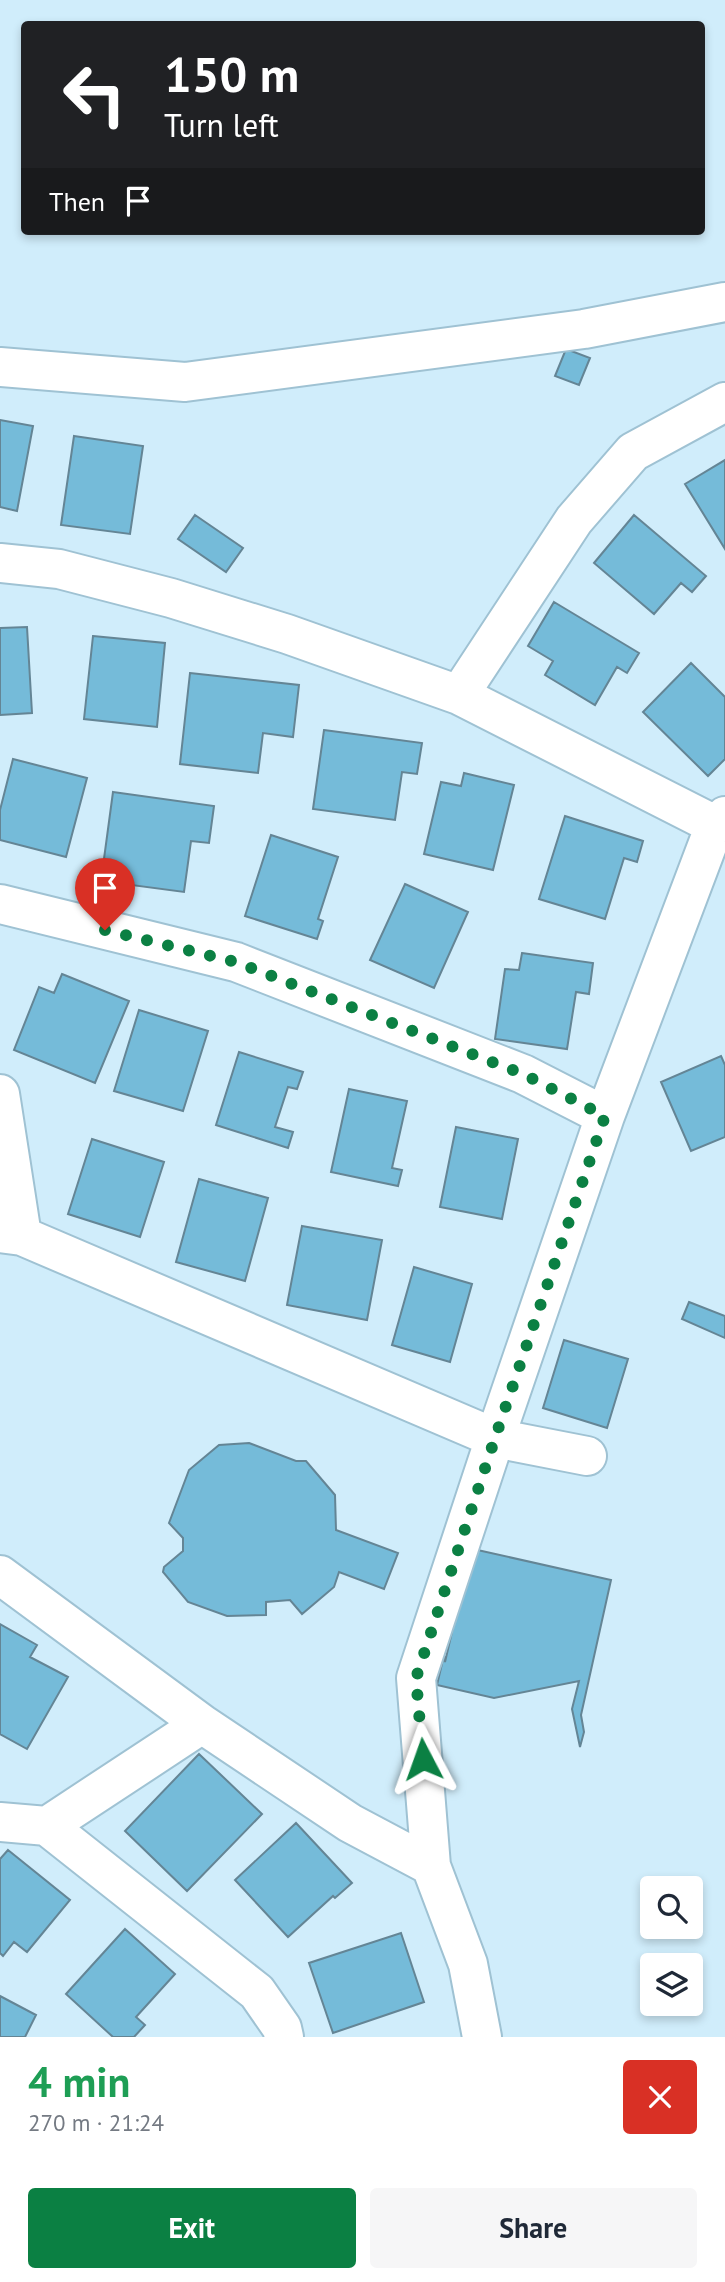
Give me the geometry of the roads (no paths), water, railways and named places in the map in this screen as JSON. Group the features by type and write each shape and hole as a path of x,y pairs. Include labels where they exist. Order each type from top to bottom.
{"street":[{"path":"0,367 185,382 584,329 725,302"},
{"path":"459,695 574,520 633,452 725,402"},
{"path":"0,563 59,569 171,598 287,634 459,695 720,820 605,1116 416,1678 431,1866 468,1964 482,2037"},
{"path":"0,904 236,962 523,1074 605,1116"},
{"path":"0,1094 11,1234 495,1438 587,1456"},
{"path":"0,1575 202,1724 350,1823 431,1866"},
{"path":"47,1826 202,1724"},
{"path":"0,1822 47,1826 257,1992 282,2028 284,2037"}]}
